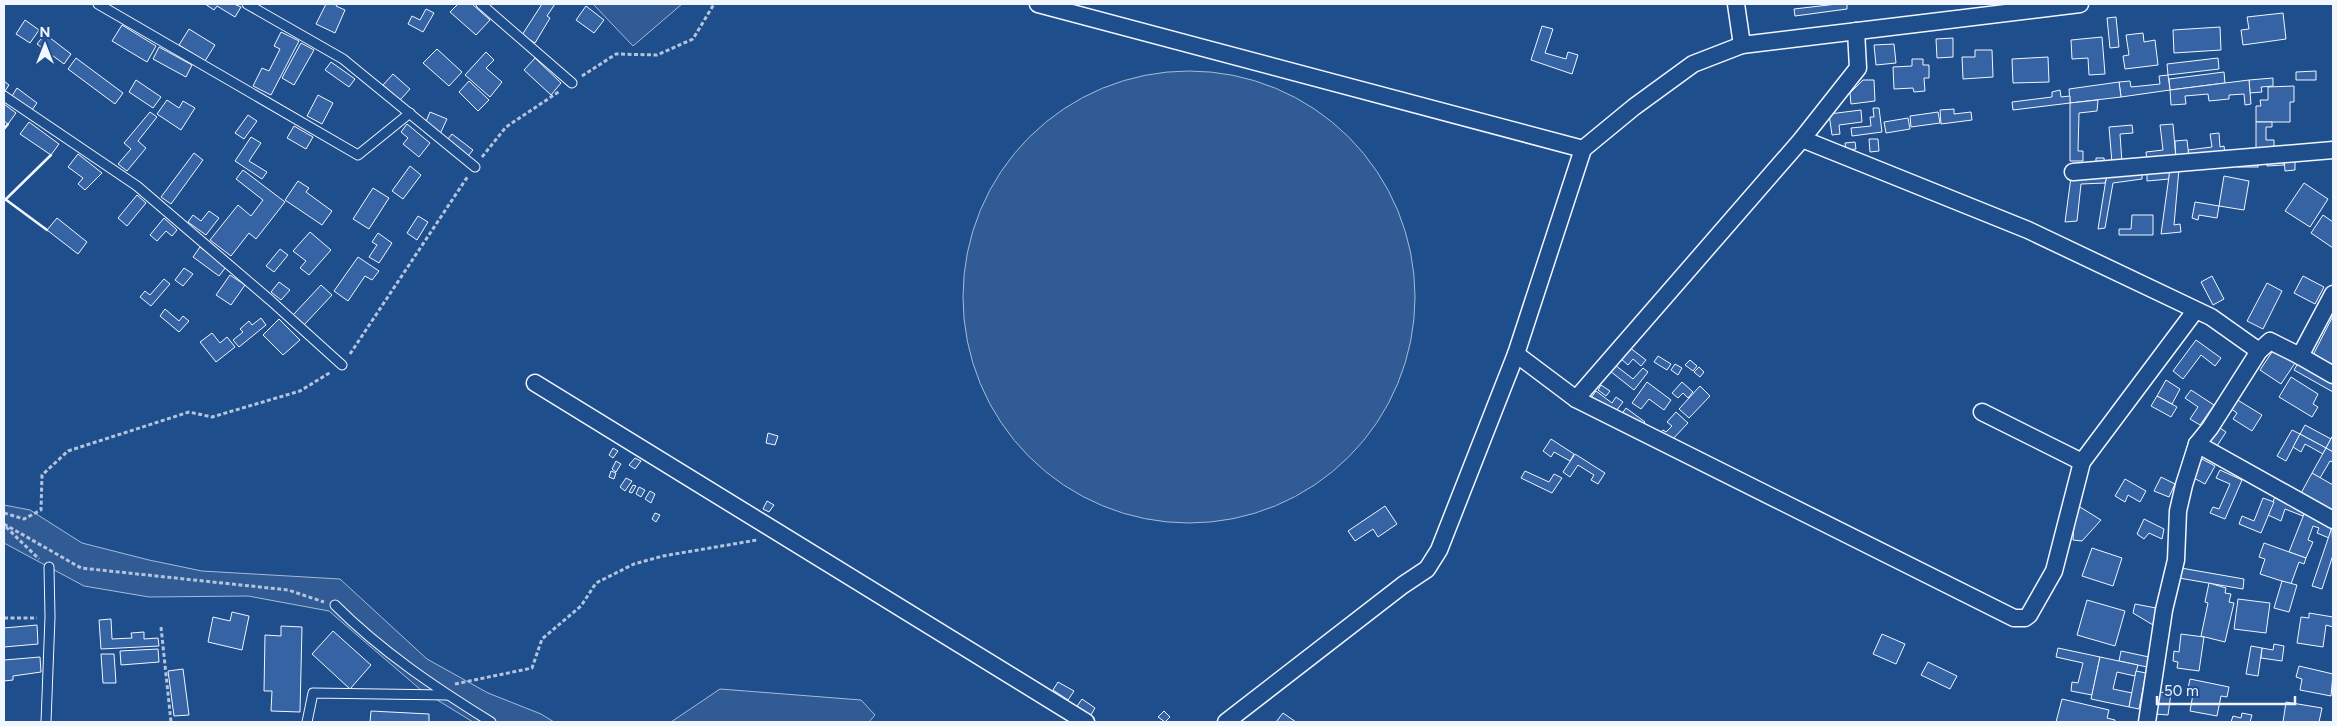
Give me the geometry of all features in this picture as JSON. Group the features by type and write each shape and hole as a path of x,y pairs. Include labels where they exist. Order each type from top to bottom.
{"street":[{"path":"1038,4 1583,149"},
{"path":"1736,4 1742,45"},
{"path":"1226,722 1403,585 1427,569 1439,550 1516,354 1583,149 1634,107 1693,64 1742,45 2080,4"},
{"path":"1576,399 1802,139 1858,68 1856,31"},
{"path":"1802,139 2028,230 2211,317 2259,351"},
{"path":"2074,172 2333,150"},
{"path":"2300,356 2333,294"},
{"path":"1516,354 1576,399 2014,618 2025,618 2029,615 2054,571 2082,462 2195,310"},
{"path":"2147,722 2164,610 2176,560 2178,512 2197,444 2210,428 2259,351 2270,341 2333,375"},
{"path":"535,383 1086,722"},
{"path":"1982,412 2082,462"},
{"path":"2197,444 2333,520"}],"lane":[{"path":"98,4 358,155 410,113"},
{"path":"247,4 343,59 475,167"},
{"path":"481,4 572,83"},
{"path":"4,96 137,186 270,300 342,365"},
{"path":"46,722 50,617 49,567"},
{"path":"335,605 366,636 447,695 491,722"},
{"path":"307,722 313,694 447,695"}],"path":[{"path":"4,513 24,519 41,510 42,476 68,451 189,412 212,417 300,391 342,365 475,167 506,127 616,54 657,55 693,39 714,4"},
{"path":"4,524 22,545 49,567"},
{"path":"4,524 81,568 288,590 335,605"},
{"path":"437,687 532,668 542,639 581,606 596,583 634,564 663,556 782,535"},
{"path":"4,618 50,617"},
{"path":"161,627 171,722"}],"shaded area":[{"path":"593,4 682,4 633,46"},
{"path":"1189,71 1233,75 1276,88 1315,109 1349,137 1377,171 1398,210 1411,253 1415,297 1411,341 1398,384 1377,423 1349,457 1315,485 1276,506 1233,519 1189,523 1145,519 1102,506 1063,485 1029,457 1001,423 980,384 967,341 963,297 967,253 980,210 1001,171 1029,137 1063,109 1102,88 1145,75"},
{"path":"4,505 30,510 82,543 149,560 202,571 340,579 427,659 488,693 541,714 554,722 473,722 421,690 329,611 248,596 149,597 84,586 4,543"},
{"path":"720,689 861,700 875,715 869,722 671,722"}],"building":[{"path":"205,4 234,4 241,7 235,17 217,6 214,10"},
{"path":"326,4 337,4 336,6 345,10 335,33 316,24"},
{"path":"458,4 472,4 490,20 476,35 450,12"},
{"path":"542,4 555,4 547,16 550,18 535,43 522,35"},
{"path":"1847,4 1847,9 1795,16 1794,9"},
{"path":"586,6 604,20 594,33 576,20"},
{"path":"426,9 434,13 423,32 408,24 412,16 420,20"},
{"path":"2283,13 2286,39 2243,45 2241,30 2249,29 2247,17"},
{"path":"2116,17 2119,47 2110,48 2107,18"},
{"path":"25,20 39,30 30,43 16,34"},
{"path":"122,25 156,46 147,62 112,41"},
{"path":"1542,26 1553,29 1545,53 1566,59 1568,52 1578,55 1572,74 1531,60"},
{"path":"2220,27 2221,50 2174,53 2173,30"},
{"path":"189,29 215,45 205,61 179,45"},
{"path":"281,32 299,41 271,95 253,86 262,68 269,71 280,49 274,46"},
{"path":"2143,33 2144,42 2155,40 2158,65 2125,69 2123,56 2129,55 2126,35"},
{"path":"45,34 71,54 64,64 37,44"},
{"path":"2102,37 2105,74 2089,75 2088,58 2072,59 2071,40"},
{"path":"1953,38 1953,57 1937,58 1936,39"},
{"path":"301,43 314,50 294,85 282,78"},
{"path":"1894,44 1896,63 1876,65 1874,45"},
{"path":"159,47 192,65 186,77 153,59"},
{"path":"437,49 462,72 449,86 423,63"},
{"path":"1975,50 1992,50 1993,77 1963,79 1962,57 1975,57"},
{"path":"486,52 494,60 486,68 502,82 490,97 465,75"},
{"path":"2048,57 2049,82 2013,83 2012,59"},
{"path":"76,58 123,93 115,104 68,69"},
{"path":"535,58 561,83 551,95 524,70"},
{"path":"2218,58 2219,69 2168,75 2167,64"},
{"path":"1912,59 1923,59 1923,65 1929,65 1929,78 1924,78 1925,91 1914,92 1913,88 1894,89 1893,67 1912,66"},
{"path":"331,62 355,79 349,87 325,70"},
{"path":"2316,71 2316,80 2296,80 2296,72"},
{"path":"2224,72 2225,83 2170,90 2169,79"},
{"path":"393,74 410,89 400,100 383,85"},
{"path":"2168,75 2170,90 2121,97 2119,82 2130,81 2131,87 2160,84 2159,76"},
{"path":"2273,78 2273,86 2261,87 2262,92 2250,93 2249,80"},
{"path":"136,80 161,97 153,108 129,92"},
{"path":"1863,80 1874,80 1875,101 1851,104 1850,93"},
{"path":"2249,80 2251,104 2245,105 2244,94 2229,95 2229,99 2209,101 2208,94 2185,96 2186,104 2171,105 2170,90"},
{"path":"4,81 9,85 5,91 4,90"},
{"path":"469,81 489,100 478,111 459,92"},
{"path":"2119,82 2121,97 2070,103 2069,89"},
{"path":"2294,86 2294,102 2290,102 2290,122 2256,122 2256,106 2261,106 2260,100 2268,100 2268,87"},
{"path":"17,88 37,103 32,110 12,96"},
{"path":"2060,90 2061,97 2070,96 2070,103 2013,110 2012,102 2052,97 2052,92"},
{"path":"318,95 333,103 322,124 307,116"},
{"path":"167,100 179,108 183,101 195,108 181,130 157,114"},
{"path":"2098,100 2097,111 2079,113 2078,151 2083,151 2083,161 2070,161 2070,103"},
{"path":"4,104 16,113 8,124 4,121"},
{"path":"1873,108 1879,108 1882,132 1852,136 1851,128 1871,126 1870,117 1874,117"},
{"path":"1954,109 1954,114 1971,112 1972,120 1941,124 1940,110"},
{"path":"1861,110 1862,122 1839,125 1840,134 1832,135 1829,114"},
{"path":"150,112 157,117 138,141 146,148 127,171 118,164 131,149 124,143"},
{"path":"430,112 447,119 440,134 425,124"},
{"path":"1938,112 1940,123 1911,127 1910,116"},
{"path":"248,115 257,121 244,139 235,133"},
{"path":"1908,118 1910,129 1886,133 1884,122"},
{"path":"29,122 59,144 51,155 20,134"},
{"path":"2256,122 2272,122 2272,127 2266,127 2266,140 2274,140 2274,148 2256,148"},
{"path":"407,124 430,143 419,157 403,144 408,138 401,132"},
{"path":"2173,124 2176,159 2147,162 2146,152 2163,150 2160,125"},
{"path":"2132,125 2133,133 2120,134 2122,163 2112,163 2109,127"},
{"path":"294,126 313,137 306,149 287,138"},
{"path":"2219,133 2220,147 2224,146 2225,154 2189,158 2188,150 2212,147 2210,134"},
{"path":"452,134 473,150 468,156 447,140"},
{"path":"251,137 261,143 249,161 267,172 262,179 235,161"},
{"path":"1869,139 1878,139 1879,151 1870,152"},
{"path":"2187,140 2189,158 2176,159 2175,141"},
{"path":"1855,142 1856,149 1846,150 1845,143"},
{"path":"194,153 203,160 171,204 161,197"},
{"path":"78,154 102,173 85,190 78,184 83,178 68,167"},
{"path":"2284,157 2284,165 2267,166 2266,158"},
{"path":"2284,157 2301,157 2301,161 2295,161 2295,170 2285,171"},
{"path":"2096,158 2104,158 2105,166 2081,168 2081,163 2096,162"},
{"path":"2238,160 2258,160 2258,167 2238,167"},
{"path":"410,166 421,175 403,199 392,191"},
{"path":"2170,169 2169,179 2147,181 2147,171"},
{"path":"2170,169 2179,169 2174,225 2180,224 2181,232 2161,234"},
{"path":"243,170 285,202 256,239 249,233 231,256 210,240 238,205 251,216 263,200 236,179"},
{"path":"2142,170 2142,179 2113,183 2105,228 2098,229 2107,173"},
{"path":"2107,176 2105,183 2081,184 2077,221 2065,222 2071,177"},
{"path":"2224,176 2249,181 2244,210 2219,206"},
{"path":"298,181 309,188 306,192 332,211 322,225 285,200"},
{"path":"2304,183 2328,199 2310,227 2285,211"},
{"path":"373,188 389,198 369,229 353,219"},
{"path":"137,195 146,203 127,226 118,218"},
{"path":"2195,202 2219,206 2217,218 2199,215 2198,220 2192,218"},
{"path":"209,211 219,218 206,235 188,222 193,215 201,221"},
{"path":"2132,215 2153,215 2153,235 2119,235 2119,229 2131,229"},
{"path":"2323,215 2333,222 2333,248 2311,233"},
{"path":"418,216 428,222 417,240 407,233"},
{"path":"57,218 87,242 78,254 47,230"},
{"path":"164,218 177,230 172,236 166,231 157,241 150,235"},
{"path":"310,232 331,250 309,275 300,268 306,261 293,251"},
{"path":"378,233 392,243 379,263 369,257 377,245 372,242"},
{"path":"200,247 226,267 219,276 193,257"},
{"path":"280,249 288,255 274,272 266,266"},
{"path":"358,257 379,271 372,280 365,276 348,301 334,291"},
{"path":"184,268 193,274 183,286 175,280"},
{"path":"230,275 245,285 231,305 216,295"},
{"path":"2212,276 2224,299 2213,305 2201,282"},
{"path":"2303,276 2324,287 2315,304 2294,293"},
{"path":"164,279 170,284 151,306 140,297 145,291 150,295"},
{"path":"279,282 290,290 281,300 271,292"},
{"path":"2267,283 2282,291 2263,329 2247,321"},
{"path":"321,285 332,295 304,325 293,315"},
{"path":"165,309 179,321 183,316 189,321 179,332 160,316"},
{"path":"2333,316 2333,368 2312,357"},
{"path":"261,318 266,325 239,347 233,340 243,332 240,329 249,321 252,325"},
{"path":"279,319 300,340 283,355 263,335"},
{"path":"212,333 220,343 227,337 235,347 216,362 200,342"},
{"path":"2196,340 2221,358 2215,366 2201,355 2183,379 2173,371"},
{"path":"1629,347 1646,360 1641,366 1633,359 1628,365 1620,358"},
{"path":"2274,349 2295,363 2281,384 2260,370"},
{"path":"1658,356 1671,364 1667,370 1654,362"},
{"path":"1690,360 1697,366 1693,371 1685,365"},
{"path":"2300,360 2333,379 2333,392 2294,370"},
{"path":"1675,364 1682,368 1678,375 1671,370"},
{"path":"1615,365 1633,379 1643,368 1648,372 1634,390 1610,371"},
{"path":"1699,367 1704,372 1700,377 1694,372"},
{"path":"2291,377 2318,394 2313,404 2318,407 2312,417 2279,397"},
{"path":"2166,380 2180,389 2172,404 2157,396"},
{"path":"1647,382 1671,400 1664,410 1649,399 1641,409 1632,403"},
{"path":"1682,382 1693,392 1688,398 1683,393 1678,398 1672,393"},
{"path":"1601,385 1610,391 1606,396 1598,390"},
{"path":"1700,386 1710,396 1689,418 1679,409"},
{"path":"2191,390 2214,405 2200,425 2190,419 2198,407 2185,398"},
{"path":"1596,391 1612,403 1616,397 1623,402 1613,415 1591,398"},
{"path":"2157,396 2177,407 2171,417 2151,406"},
{"path":"2236,399 2262,415 2252,431 2233,419 2237,413 2230,408"},
{"path":"1626,408 1645,422 1639,429 1621,415"},
{"path":"1676,412 1688,423 1670,442 1659,434 1663,430 1666,432 1672,426 1667,422"},
{"path":"2305,425 2331,439 2326,448 2300,434"},
{"path":"2217,426 2226,432 2215,449 2206,443"},
{"path":"2292,430 2300,434 2286,461 2277,456"},
{"path":"768,433 778,436 775,445 766,443"},
{"path":"2300,434 2326,448 2323,454 2305,444 2301,452 2293,447"},
{"path":"2333,435 2333,452 2326,448"},
{"path":"1551,439 1574,454 1570,461 1554,452 1551,457 1543,451"},
{"path":"613,448 618,451 613,458 609,455"},
{"path":"2326,448 2333,452 2333,462 2330,461 2320,478 2312,473"},
{"path":"1575,454 1605,473 1598,484 1591,480 1594,475 1578,465 1570,477 1563,472"},
{"path":"635,458 641,461 635,469 629,465"},
{"path":"2202,459 2215,466 2205,484 2192,477"},
{"path":"616,461 621,464 616,472 612,469"},
{"path":"2220,470 2242,480 2225,519 2210,513 2213,507 2219,509 2230,484 2216,478"},
{"path":"611,471 616,473 614,479 609,477"},
{"path":"1525,471 1549,482 1554,474 1562,478 1552,493 1521,478"},
{"path":"2312,473 2333,485 2333,514 2300,495"},
{"path":"2161,477 2175,484 2169,497 2154,491"},
{"path":"626,478 632,481 625,491 620,487"},
{"path":"2125,479 2146,491 2140,502 2128,495 2125,502 2115,496"},
{"path":"633,485 636,486 632,493 629,492"},
{"path":"639,487 645,490 641,497 636,494"},
{"path":"650,491 655,494 651,503 645,499"},
{"path":"2276,494 2306,509 2303,516 2285,509 2281,521 2268,515"},
{"path":"2263,498 2274,502 2261,533 2239,524 2242,516 2254,521"},
{"path":"767,501 774,505 769,512 763,509"},
{"path":"1385,506 1397,524 1378,537 1373,529 1355,541 1348,531"},
{"path":"2080,507 2101,520 2082,541 2073,540 2075,510"},
{"path":"655,513 660,515 656,522 652,519"},
{"path":"2304,514 2332,527 2329,538 2317,533 2319,528 2313,526 2308,540 2313,542 2306,558 2289,552"},
{"path":"2144,519 2164,529 2162,539 2149,533 2144,539 2137,534"},
{"path":"2332,527 2333,555 2322,589 2312,586"},
{"path":"2264,543 2306,558 2304,564 2299,562 2291,584 2260,574 2265,559 2259,557"},
{"path":"2092,548 2122,558 2113,586 2082,576"},
{"path":"2181,568 2244,579 2243,589 2179,578"},
{"path":"2282,581 2297,585 2289,612 2274,608"},
{"path":"2209,583 2226,588 2225,593 2231,594 2229,602 2234,603 2225,642 2201,636 2208,603 2205,602"},
{"path":"2238,599 2270,603 2266,633 2234,629"},
{"path":"2087,600 2125,611 2115,646 2077,635"},
{"path":"2135,604 2156,608 2153,625 2133,613"},
{"path":"232,612 249,616 242,650 208,642 213,617 230,621"},
{"path":"2309,613 2333,617 2333,627 2326,625 2323,647 2297,643 2301,617 2309,618"},
{"path":"111,619 112,639 132,638 131,633 144,632 144,639 158,638 159,646 101,649 99,620"},
{"path":"37,625 38,644 4,647 4,628"},
{"path":"281,626 302,627 300,712 271,711 272,691 264,691 265,635 281,636"},
{"path":"333,631 371,665 350,689 312,654"},
{"path":"1882,634 1905,644 1896,664 1873,654"},
{"path":"2181,634 2204,637 2199,671 2177,668 2178,662 2173,661 2174,651 2179,652"},
{"path":"2274,644 2284,646 2282,661 2261,658 2262,648 2273,650"},
{"path":"2251,646 2262,648 2258,676 2246,674"},
{"path":"2058,648 2100,657 2092,695 2071,691 2072,682 2078,683 2083,663 2056,657"},
{"path":"158,649 159,662 121,665 120,651"},
{"path":"2121,651 2149,657 2147,667 2119,661"},
{"path":"101,654 114,654 116,683 103,683"},
{"path":"40,657 41,672 13,676 13,680 4,681 4,660"},
{"path":"2100,657 2138,665 2135,676 2117,672 2113,689 2132,693 2129,707 2091,699"},
{"path":"1928,662 1957,676 1950,689 1921,675"},
{"path":"2299,666 2333,674 2331,696 2300,690 2302,679 2296,677"},
{"path":"183,669 189,715 174,716 168,671"},
{"path":"2136,671 2146,673 2139,709 2129,707"},
{"path":"2190,679 2229,687 2227,697 2221,696 2217,716 2190,711 2193,694 2187,693"},
{"path":"1058,682 1074,691 1068,700 1053,690"},
{"path":"2159,692 2171,693 2168,715 2156,714"},
{"path":"1082,699 1095,708 1089,718 1075,709"},
{"path":"2062,699 2109,710 2107,718 2115,720 2115,722 2056,722"},
{"path":"2286,702 2322,708 2319,722 2283,722"},
{"path":"371,711 429,714 429,722 370,722"},
{"path":"1164,711 1170,717 1165,722 1158,717"},
{"path":"1283,713 1296,722 1276,722"},
{"path":"2242,713 2252,715 2250,722 2231,722 2233,716 2241,718"}],"wall":[{"path":"4,129 8,124"},
{"path":"5,200 51,155"},
{"path":"5,199 47,230"}]}
